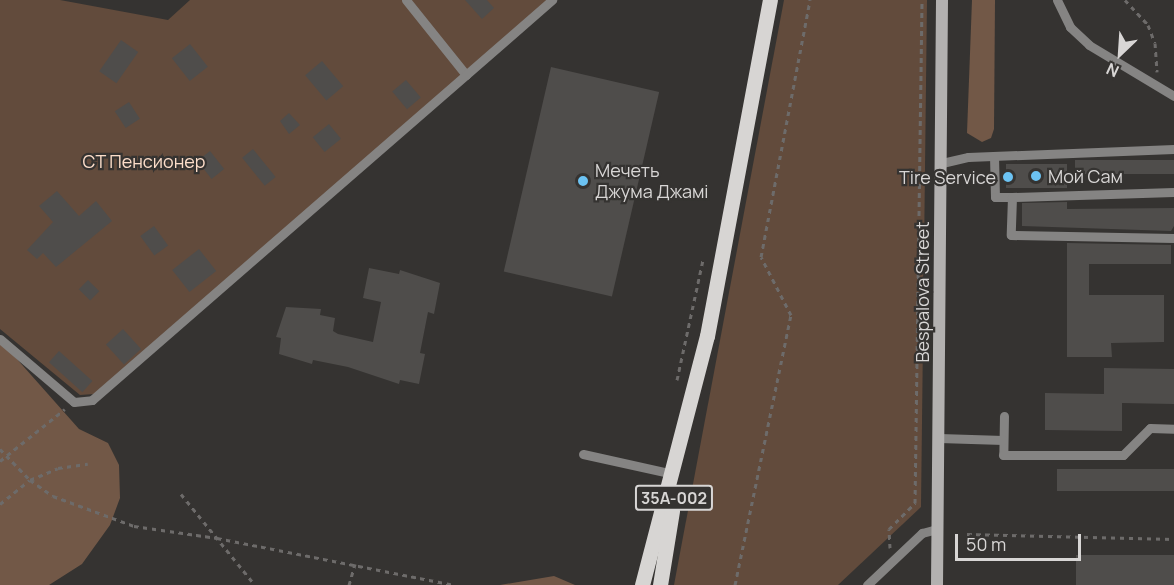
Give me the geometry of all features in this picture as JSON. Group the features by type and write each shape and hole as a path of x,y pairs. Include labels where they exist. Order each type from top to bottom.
{"main road":[{"name":"35А-002","path":"642,585 673,474 707,336 770,0"},
{"name":"Bespalova Street","path":"937,585 942,0"},
{"name":"35А-002","path":"660,585 689,412"},
{"path":"646,585 652,552"}],"lane":[{"path":"406,0 466,75"},
{"path":"0,339 74,402 92,400 552,0"},
{"path":"1057,0 1070,27 1089,45 1174,96"},
{"path":"942,163 994,156 1174,149"},
{"path":"994,156 995,196 1174,192"},
{"path":"1011,197 1011,235 1174,238"},
{"path":"1004,416 1003,455 1123,455 1150,428 1174,429"},
{"path":"939,438 1003,440"},
{"path":"583,454 673,474"},
{"path":"867,585 922,533 937,529"}],"path":[{"path":"735,585 791,315 761,257 810,0"},
{"path":"890,561 890,529 915,503 922,0"},
{"path":"1125,0 1152,34 1158,88"},
{"path":"675,392 705,254"},
{"path":"0,460 74,402"},
{"path":"0,449 30,480 80,508 134,526 217,538 454,585"},
{"path":"0,504 30,480 58,468 88,464"},
{"path":"181,494 255,585"},
{"path":"967,534 1174,539"},
{"path":"349,585 355,564"}],"green space":[{"name":"СТ Пенсионер","path":"0,0 60,0 168,20 190,0 548,0 94,394 80,395 0,329"},
{"path":"784,0 927,0 921,507 838,585 674,585"}],"shaded area":[{"path":"972,0 995,0 994,129 991,138 982,142 967,133"},
{"path":"0,340 79,429 108,443 119,465 120,498 110,525 82,564 49,585 0,585"},
{"path":"554,576 575,585 500,585"}],"building":[{"path":"465,0 487,0 494,8 482,19"},
{"path":"121,40 138,52 116,83 99,71"},
{"path":"190,44 208,67 190,81 172,58"},
{"path":"322,61 343,86 326,100 305,75"},
{"name":"Мечеть Джума Джамі","path":"551,67 659,92 612,297 504,272"},
{"path":"406,80 421,98 407,109 392,92"},
{"path":"129,102 140,119 126,128 115,111"},
{"path":"289,113 300,125 289,134 280,121"},
{"path":"329,124 341,139 325,152 313,137"},
{"path":"253,149 276,177 265,186 242,158"},
{"path":"210,151 224,169 212,179 197,161"},
{"path":"1075,160 1174,160 1174,174 1075,174"},
{"name":"Мой Сам","path":"1006,164 1067,164 1067,188 1006,188"},
{"path":"57,191 79,216 96,201 112,221 56,267 43,253 37,259 27,250 53,222 39,206"},
{"path":"1067,202 1067,209 1174,208 1174,226 1171,231 1022,226 1022,203"},
{"path":"154,226 168,245 154,255 140,236"},
{"path":"1067,243 1171,245 1171,264 1089,264 1089,295 1164,295 1164,342 1111,343 1112,357 1067,357"},
{"path":"199,249 216,271 189,292 172,270"},
{"path":"369,268 399,274 400,270 440,283 434,314 428,312 420,353 425,354 419,384 400,380 399,384 348,367 313,360 312,364 279,354 281,338 276,337 286,307 321,309 320,315 335,318 333,331 373,342 381,302 363,298"},
{"path":"88,280 99,291 90,301 79,289"},
{"path":"123,329 141,349 124,364 106,344"},
{"path":"59,351 92,381 82,392 49,362"},
{"path":"1104,368 1174,369 1174,404 1122,403 1122,431 1045,430 1045,393 1104,394"},
{"path":"1057,469 1174,469 1174,491 1057,491"},
{"path":"1076,555 1174,555 1174,585 1076,585"}],"place":[{"name":"Мой Сам","path":"1036,176"},
{"name":"Tire Service","path":"1008,177"},
{"name":"Мечеть Джума Джамі","path":"583,181"}]}
